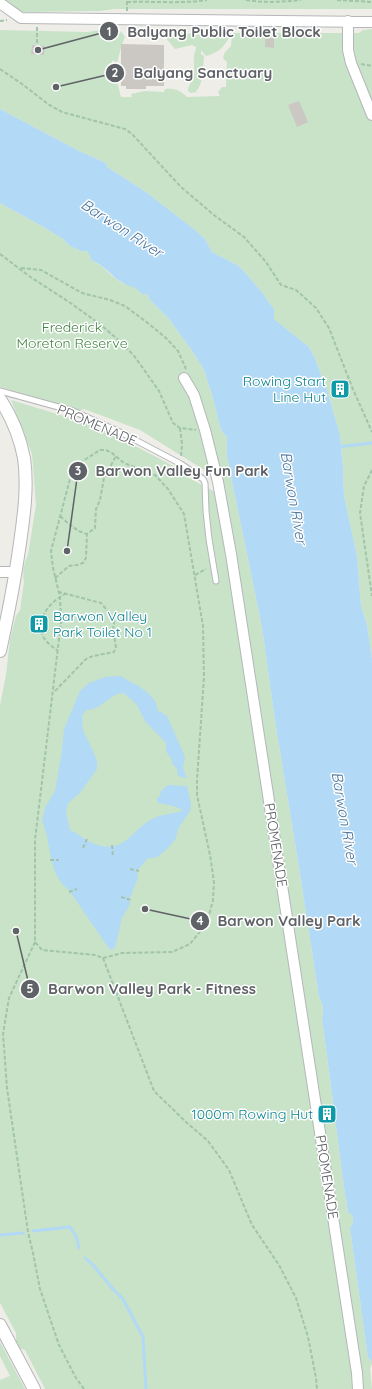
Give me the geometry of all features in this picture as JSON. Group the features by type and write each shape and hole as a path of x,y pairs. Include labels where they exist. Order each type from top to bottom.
{"street":[{"path":"0,3 21,18 372,22"},
{"path":"348,21 348,50 351,63 372,114"},
{"name":"PROMENADE","path":"185,373 205,430 218,482 231,554 357,1373 358,1389"},
{"path":"0,399 18,436 24,457 26,476 25,508 16,572 0,651"},
{"path":"0,572 16,572"},
{"path":"0,1325 34,1389"}],"lane":[{"name":"PROMENADE","path":"0,391 73,411 122,433 180,464 203,479 206,483 206,511 216,581"}],"path":[{"path":"127,2 192,2 207,0"},
{"path":"246,0 276,2 301,0"},
{"path":"337,0 372,2"},
{"path":"37,18 37,45"},
{"path":"0,69 48,104 62,112 125,129 132,134 181,187 214,215 244,237 266,262 281,285 296,290 316,308 329,328 352,387 372,432"},
{"path":"0,254 44,287 72,304 101,325 122,343 135,357 152,381 173,423 180,428 205,430"},
{"path":"19,268 41,270 82,293 110,300 125,306 166,338 178,351 185,373"},
{"path":"180,428 182,444 180,464"},
{"path":"35,942 42,950 95,955 103,958 122,954 172,952 190,944 207,923 213,900 214,882 197,795 196,780 204,677 203,626 184,514 168,489 155,475 124,463 106,450 100,450 75,466 51,551 60,597 61,622 54,692 35,840 35,942 10,998 3,1034 7,1088 28,1232 34,1253 40,1289 59,1345 76,1378 84,1389"},
{"path":"87,534 95,528 96,508 100,500 104,478 116,456"},
{"path":"372,470 364,486 360,513 372,596"},
{"path":"60,516 76,530 87,534"},
{"path":"56,578 69,566 83,563 86,558 87,534"},
{"path":"54,692 86,659 93,656 114,652 116,647 112,616 101,603 59,592"},
{"path":"43,617 52,603 65,594"},
{"path":"41,631 42,636 50,646 58,651"},
{"path":"83,848 87,839"},
{"path":"112,845 113,857"},
{"path":"50,860 59,860"},
{"path":"130,869 139,871"},
{"path":"69,892 77,889"},
{"path":"121,897 131,900"},
{"path":"103,958 154,1091 208,1141 229,1170 252,1225 261,1241 279,1265 296,1298 308,1337 317,1389"}],"green space":[{"path":"0,0 372,0 372,9 114,9 100,11 21,12 0,10"},
{"path":"223,28 227,31 229,38 217,52 206,56 201,50 201,54 204,56 202,79 196,92 191,93 188,89 194,76 194,55 196,47 192,45 175,49 166,38 167,32 172,29 178,29 189,34 195,32 207,34"},
{"path":"107,29 120,31 125,37 117,63 112,60 112,66 116,65 118,67 117,81 121,97 132,97 131,94 145,91 164,92 165,89 174,89 187,97 220,96 218,92 222,87 226,87 227,62 223,58 225,52 231,46 232,33 359,33 363,30 372,29 372,659 367,625 361,606 357,556 344,496 340,435 327,390 309,347 274,319 274,309 261,291 239,266 212,252 205,239 146,192 107,167 106,163 79,151 0,109 0,30 87,32"},
{"name":"Frederick Moreton Reserve","path":"0,203 47,229 63,239 70,246 81,251 87,251 91,260 103,267 122,283 130,285 147,294 150,300 169,319 204,370 221,430 227,437 227,457 262,627 276,727 319,997 323,1007 322,1018 344,1187 348,1212 353,1216 353,1222 350,1228 368,1358 371,1360 372,1364 370,1368 372,1389 45,1389 25,1350 19,1348 16,1342 16,1333 0,1303 0,705 6,675 10,639 16,616 20,610 25,561 28,555 36,505 32,454 11,400 87,423 116,436 183,471 184,475 224,497 218,471 209,473 140,430 84,409 78,411 0,387"},
{"path":"0,1342 25,1389 0,1389 0,1380 10,1376 0,1356"}],"water":[{"name":"Barwon River","path":"0,109 79,151 106,163 107,167 146,192 195,230 205,239 212,252 239,266 261,291 274,309 274,319 309,347 327,390 340,435 344,496 357,556 361,606 367,625 372,659 372,1364 371,1360 368,1358 350,1228 353,1222 353,1216 348,1212 344,1187 322,1018 323,1007 319,997 276,727 262,627 227,457 227,437 221,430 204,370 169,319 150,300 147,294 142,294 137,289 123,283 102,266 91,260 87,251 81,251 70,246 63,239 47,229 0,203"},
{"path":"121,676 149,694 156,703 159,712 162,712 167,716 185,757 183,768 187,778 178,776 177,769 166,751 166,743 145,721 137,705 124,693 114,696 102,705 86,710 82,716 83,730 97,760 97,769 79,794 68,803 66,813 70,830 95,844 113,846 126,840 143,825 154,818 183,811 175,807 158,803 157,798 160,796 161,791 168,785 187,786 191,804 190,811 179,827 175,840 157,857 147,859 137,871 138,878 129,900 130,904 122,918 115,948 110,950 57,875 53,867 42,820 46,806 55,791 64,729 80,691 89,683 105,677"}],"building":[{"path":"265,38 274,38 274,48 265,47"},
{"path":"121,44 164,45 164,86 146,86 146,89 126,89 126,86 121,86"},
{"path":"32,45 45,46 44,55 31,54"},
{"path":"299,101 308,122 297,127 288,105"},
{"name":"Barwon Valley Park Toilet No 1","path":"34,616 45,618 43,631 32,629"}],"waterway":[{"path":"337,447 372,443"},
{"path":"33,1231 70,1227 76,1236 79,1248"},
{"path":"0,1235 23,1233"},
{"path":"85,1258 123,1299 143,1337 146,1389"}],"place":[{"name":"Balyang Public Toilet Block","path":"38,50"},
{"name":"Balyang Sanctuary","path":"56,87"},
{"name":"Rowing Start Line Hut","path":"340,389"},
{"name":"Barwon Valley Fun Park","path":"67,551"},
{"name":"Barwon Valley Park Toilet No 1","path":"39,624"},
{"name":"Barwon Valley Park","path":"145,909"},
{"name":"Barwon Valley Park - Fitness","path":"16,931"},
{"name":"1000m Rowing Hut","path":"327,1114"}]}
